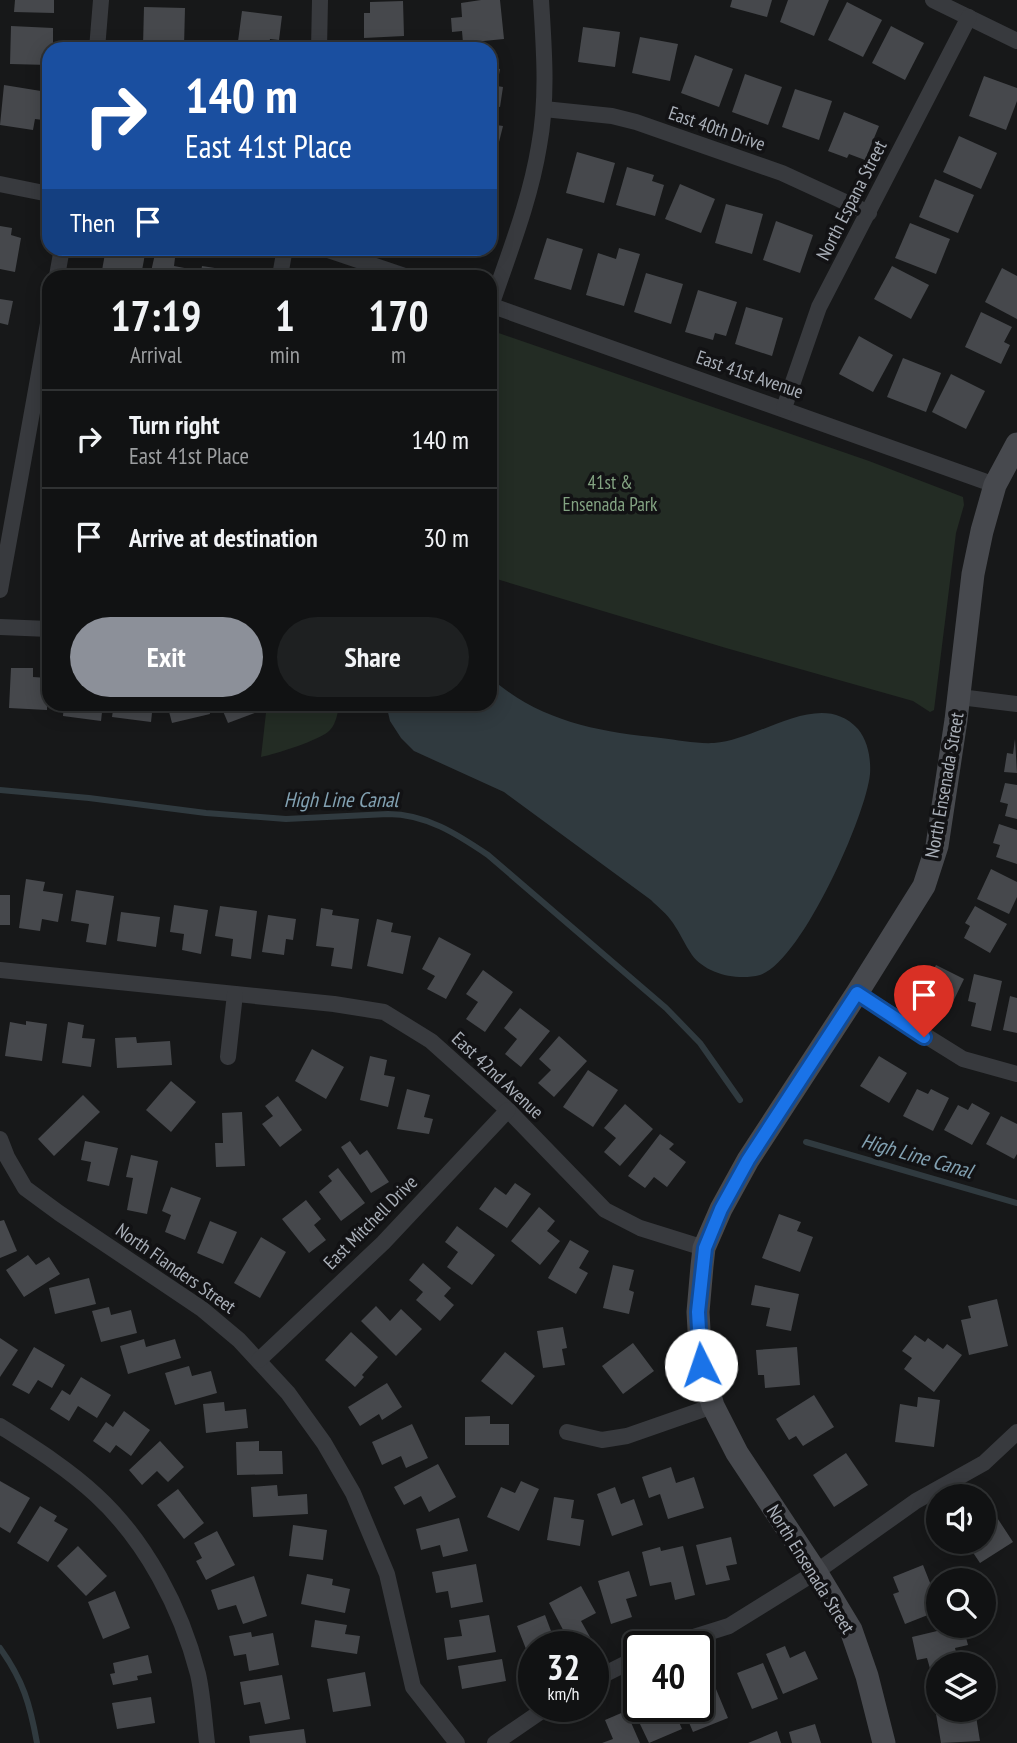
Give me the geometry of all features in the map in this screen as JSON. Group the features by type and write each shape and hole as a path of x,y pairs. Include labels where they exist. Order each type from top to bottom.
{"street":[{"path":"98,42 101,0"},
{"path":"319,42 320,0"},
{"path":"497,288 528,198 539,146 544,109 541,0"},
{"path":"933,0 1017,41"},
{"name":"North Espana Street","path":"784,408 819,307 969,17"},
{"name":"East 40th Drive","path":"544,109 612,116 636,122 782,173 869,213"},
{"path":"0,184 42,193"},
{"path":"346,256 387,270"},
{"name":"East 41st Avenue","path":"497,308 996,485"},
{"path":"0,590 42,357"},
{"name":"North Ensenada Street","path":"884,1743 867,1676 850,1630 816,1572 737,1453 713,1406 701,1365 698,1312 705,1248 721,1209 754,1152 924,886 936,846 960,696 973,574 982,531 996,485 1017,444"},
{"path":"0,627 42,629"},
{"path":"960,696 1017,704"},
{"name":"East 42nd Avenue","path":"0,970 334,1004 384,1012 431,1041 508,1110 605,1210 640,1228 705,1248"},
{"path":"857,993 962,1059 1017,1074"},
{"path":"228,1056 235,994"},
{"name":"East Mitchell Drive","path":"259,1360 383,1243 508,1110"},
{"name":"North Flanders Street","path":"0,1139 25,1188 202,1309 259,1360 288,1394 324,1443 353,1493 387,1574 413,1687 457,1743"},
{"path":"567,1432 602,1440 627,1436 713,1406"},
{"path":"0,1426 38,1450 96,1495 134,1538 170,1596 198,1675 207,1743"},
{"path":"713,1631 729,1626 816,1572 916,1501 984,1463 1017,1432"},
{"path":"495,1743 526,1722"}],"green space":[{"name":"41st & Ensenada Park","path":"497,332 869,461 963,497 934,710 930,712 913,701 497,579"},
{"path":"266,711 338,711 334,724 325,734 261,757"}],"shaded area":[{"path":"497,683 528,704 570,722 614,732 694,742 732,740 789,719 826,713 843,717 858,729 869,756 870,774 866,794 844,853 812,917 794,944 776,964 760,975 732,976 714,971 698,962 671,920 651,900 504,792 414,751 390,721 388,711 497,711"}],"building":[{"path":"15,0 54,0 54,13 14,12"},
{"path":"500,0 504,39 463,42 462,31 452,32 451,18 462,17 461,3"},
{"path":"732,0 772,0 767,17 730,7"},
{"path":"788,0 829,0 814,36 780,22"},
{"path":"403,1 404,36 364,38 364,13 370,13 370,2"},
{"path":"847,2 882,20 863,57 828,40"},
{"path":"144,7 185,8 184,42 143,42"},
{"path":"242,11 282,16 279,40 238,42"},
{"path":"11,26 53,28 53,42 42,42 42,65 10,64"},
{"path":"891,26 924,43 905,80 872,63"},
{"path":"583,27 620,32 615,67 578,62"},
{"path":"640,37 678,44 670,81 632,73"},
{"path":"695,55 733,69 719,107 681,93"},
{"path":"745,74 782,87 768,125 732,112"},
{"path":"984,76 1017,88 1017,101 1006,130 969,116"},
{"path":"4,85 42,91 42,120 35,119 33,130 0,125"},
{"path":"497,86 503,87 500,107 497,106"},
{"path":"795,89 832,101 819,140 782,127"},
{"path":"844,112 879,126 865,160 849,154 847,158 828,151"},
{"path":"497,125 503,126 497,142"},
{"path":"959,136 997,153 981,189 943,172"},
{"path":"577,152 615,163 604,203 566,193"},
{"path":"627,167 654,175 652,181 664,185 655,216 616,205"},
{"path":"935,179 974,195 958,233 919,217"},
{"path":"680,184 715,199 701,233 665,219"},
{"path":"726,204 763,214 752,254 715,243"},
{"path":"776,221 813,235 800,273 763,260"},
{"path":"910,223 950,239 936,274 895,258"},
{"path":"0,226 12,228 11,235 21,238 15,272 0,269"},
{"path":"547,238 583,249 571,290 534,279"},
{"path":"619,248 640,254 624,306 586,295 598,253 616,259"},
{"path":"105,256 145,256 142,270 102,270"},
{"path":"155,256 175,258 174,266 190,269 190,270 151,270"},
{"path":"202,266 228,270 201,270"},
{"path":"892,266 929,285 911,319 874,299"},
{"path":"1002,268 1017,276 1017,319 985,302"},
{"path":"646,273 683,284 671,324 634,312"},
{"path":"698,290 737,302 726,336 715,333 713,340 685,332"},
{"path":"0,299 13,301 8,325 0,323"},
{"path":"746,307 783,318 772,356 735,344"},
{"path":"981,312 1012,327 1004,342 1010,345 1001,364 965,347"},
{"path":"859,336 893,355 873,392 839,374"},
{"path":"903,358 941,373 926,412 887,397"},
{"path":"951,374 985,391 966,429 932,412"},
{"path":"11,668 33,668 33,677 42,678 42,710 9,708"},
{"path":"63,711 102,711 101,721 63,716"},
{"path":"113,711 152,711 151,722 112,717"},
{"path":"169,711 209,711 210,714 172,723"},
{"path":"223,711 260,711 228,723"},
{"path":"1015,739 1017,773 1004,772 1007,753 1013,754"},
{"path":"1005,783 1017,785 1017,819 1005,816 1008,804 1000,802"},
{"path":"999,824 1017,830 1017,864 996,857 1000,845 993,843"},
{"path":"991,869 1017,882 1017,897 1009,914 977,899"},
{"path":"26,879 45,882 43,891 63,894 58,922 42,919 40,931 19,928"},
{"path":"76,890 114,896 106,945 86,942 89,924 71,921"},
{"path":"0,895 10,895 10,925 0,925"},
{"path":"174,905 208,910 201,954 182,950 184,934 170,932"},
{"path":"220,906 257,911 251,959 231,956 233,939 215,936"},
{"path":"975,906 1007,924 990,953 964,938 970,926 965,923"},
{"path":"321,908 333,910 332,915 359,919 352,969 331,966 334,948 316,946"},
{"path":"121,912 160,917 156,947 117,941"},
{"path":"268,915 296,919 293,940 286,939 284,955 262,952"},
{"path":"377,919 393,923 391,932 411,936 403,974 367,966"},
{"path":"439,937 471,954 446,999 427,989 435,976 422,969"},
{"path":"936,965 964,979 949,1010 920,995"},
{"path":"483,970 513,992 485,1032 466,1019 478,1002 466,994"},
{"path":"974,974 1002,981 991,1031 971,1026 976,1003 968,1001"},
{"path":"1010,996 1017,998 1017,1033 1003,1030"},
{"path":"520,1008 550,1031 521,1067 505,1054 517,1039 504,1028"},
{"path":"26,1021 47,1024 42,1061 5,1056 10,1022 26,1025"},
{"path":"68,1022 84,1025 82,1038 95,1039 91,1067 62,1063"},
{"path":"559,1036 587,1061 554,1097 538,1083 551,1070 539,1059"},
{"path":"136,1037 137,1043 170,1041 172,1065 117,1068 115,1038"},
{"path":"312,1049 344,1067 326,1099 295,1081"},
{"path":"370,1056 387,1060 384,1075 395,1077 388,1107 360,1100"},
{"path":"879,1056 907,1073 889,1103 860,1086"},
{"path":"588,1070 618,1090 593,1127 563,1107"},
{"path":"171,1081 196,1102 171,1132 146,1110"},
{"path":"407,1089 430,1095 424,1117 433,1119 429,1134 397,1129"},
{"path":"917,1089 928,1094 931,1089 949,1098 933,1131 903,1116"},
{"path":"83,1095 100,1112 54,1156 38,1139"},
{"path":"278,1096 302,1130 280,1147 262,1124 273,1116 265,1106"},
{"path":"972,1103 990,1113 972,1145 944,1130 958,1105 968,1110"},
{"path":"625,1104 653,1129 620,1166 604,1152 616,1138 604,1128"},
{"path":"242,1112 245,1166 216,1167 215,1143 223,1143 222,1113"},
{"path":"1001,1116 1017,1124 1017,1154 1014,1159 986,1144"},
{"path":"660,1134 674,1144 669,1149 686,1162 667,1187 654,1177 645,1188 628,1176"},
{"path":"85,1141 118,1148 109,1186 87,1181 91,1162 81,1160"},
{"path":"350,1141 360,1155 367,1150 389,1182 371,1193 341,1147"},
{"path":"131,1155 158,1161 147,1214 127,1210 133,1178 126,1177"},
{"path":"338,1168 365,1203 341,1221 319,1192 332,1181 328,1176"},
{"path":"515,1183 531,1194 507,1228 479,1209 495,1187 506,1195"},
{"path":"171,1187 201,1198 185,1240 165,1232 171,1215 162,1211"},
{"path":"306,1200 321,1219 314,1225 326,1240 309,1253 282,1219"},
{"path":"539,1207 555,1221 547,1231 560,1241 540,1265 511,1241"},
{"path":"779,1214 801,1222 797,1231 813,1237 800,1272 762,1258"},
{"path":"4,1220 17,1251 0,1258 0,1221"},
{"path":"210,1221 237,1232 223,1264 197,1253"},
{"path":"457,1226 495,1255 472,1285 447,1267 458,1252 445,1242"},
{"path":"261,1237 286,1252 260,1298 234,1283"},
{"path":"570,1240 589,1251 579,1268 588,1273 576,1294 548,1278"},
{"path":"28,1255 36,1265 49,1257 60,1274 24,1297 6,1270"},
{"path":"423,1263 451,1288 444,1296 454,1305 440,1321 416,1300 423,1292 409,1280"},
{"path":"613,1265 634,1270 629,1290 634,1292 629,1314 603,1308"},
{"path":"89,1278 96,1304 55,1314 49,1288"},
{"path":"755,1285 799,1294 791,1331 766,1326 770,1308 751,1305"},
{"path":"997,1299 1008,1346 969,1355 961,1320 971,1318 968,1306"},
{"path":"376,1306 390,1321 401,1309 422,1329 396,1356 361,1321"},
{"path":"109,1307 111,1315 131,1310 137,1333 101,1342 92,1311"},
{"path":"563,1327 567,1348 562,1349 565,1365 543,1368 537,1331"},
{"path":"351,1332 378,1357 355,1387 325,1360"},
{"path":"915,1335 925,1342 928,1338 943,1349 947,1344 962,1355 934,1392 904,1369 912,1358 902,1351"},
{"path":"0,1338 18,1350 0,1377"},
{"path":"144,1339 146,1347 175,1339 181,1358 128,1374 120,1346"},
{"path":"633,1343 654,1371 623,1394 602,1366"},
{"path":"34,1347 65,1365 52,1388 38,1380 29,1394 12,1385"},
{"path":"797,1347 800,1385 765,1388 764,1375 758,1375 756,1350"},
{"path":"505,1352 535,1376 512,1405 481,1381"},
{"path":"189,1366 192,1376 211,1371 217,1393 175,1405 165,1373"},
{"path":"81,1377 111,1395 97,1418 78,1406 69,1421 50,1409 62,1390 70,1395"},
{"path":"387,1383 402,1407 382,1420 379,1414 360,1426 348,1407"},
{"path":"814,1395 834,1427 803,1446 796,1436 789,1440 776,1419"},
{"path":"918,1397 940,1400 934,1447 895,1442 900,1404 917,1407"},
{"path":"224,1402 225,1411 246,1409 248,1428 206,1433 203,1404"},
{"path":"124,1411 150,1430 131,1456 116,1445 110,1453 93,1441 106,1422 113,1427"},
{"path":"490,1416 490,1424 509,1424 509,1445 465,1445 465,1417"},
{"path":"412,1424 428,1458 406,1468 401,1456 382,1465 372,1442"},
{"path":"160,1441 184,1467 168,1482 157,1471 142,1485 129,1470"},
{"path":"259,1441 259,1451 282,1451 283,1474 237,1475 236,1442"},
{"path":"846,1453 868,1485 834,1507 813,1475"},
{"path":"438,1464 456,1497 429,1512 421,1496 404,1505 394,1487"},
{"path":"671,1467 676,1483 694,1477 704,1508 668,1519 660,1494 649,1498 642,1477"},
{"path":"0,1481 30,1498 10,1533 0,1527"},
{"path":"521,1481 539,1489 519,1531 487,1517 501,1487 515,1493"},
{"path":"277,1485 278,1496 307,1494 308,1514 253,1517 251,1487"},
{"path":"615,1487 621,1504 634,1499 643,1525 612,1536 597,1494"},
{"path":"178,1489 204,1523 184,1539 157,1505"},
{"path":"554,1497 574,1500 571,1518 584,1520 580,1546 547,1540"},
{"path":"40,1506 57,1516 54,1521 68,1529 48,1562 17,1543"},
{"path":"996,1516 1013,1542 996,1553"},
{"path":"459,1518 468,1551 443,1557 440,1545 421,1550 416,1529"},
{"path":"293,1525 327,1530 323,1560 289,1556"},
{"path":"217,1531 235,1565 206,1580 196,1561 202,1558 194,1543"},
{"path":"731,1537 737,1564 726,1566 730,1580 706,1585 696,1545"},
{"path":"78,1546 107,1576 86,1596 57,1566"},
{"path":"683,1546 695,1595 675,1600 671,1582 650,1586 642,1552 660,1547 661,1551"},
{"path":"974,1554 994,1554 980,1563"},
{"path":"476,1564 483,1602 451,1608 448,1591 436,1593 432,1572"},
{"path":"923,1565 926,1573 926,1616 905,1624 893,1594 899,1592 893,1577"},
{"path":"629,1571 637,1596 626,1599 632,1617 611,1624 598,1581"},
{"path":"307,1574 333,1579 332,1585 350,1589 345,1613 301,1604"},
{"path":"254,1576 267,1616 243,1624 236,1605 218,1610 211,1590"},
{"path":"581,1586 596,1613 581,1621 587,1631 564,1631 549,1603"},
{"path":"115,1591 130,1628 103,1639 88,1602"},
{"path":"489,1615 496,1652 447,1660 444,1638 462,1636 459,1620"},
{"path":"545,1615 551,1631 519,1631 517,1626"},
{"path":"315,1620 347,1625 345,1634 360,1636 357,1654 311,1647"},
{"path":"251,1632 252,1637 273,1633 279,1665 249,1671 246,1654 234,1656 229,1636"},
{"path":"926,1634 926,1638 966,1638 968,1645 955,1648 956,1652 926,1652 926,1658 917,1660 912,1637"},
{"path":"785,1646 790,1658 805,1651 818,1679 783,1694 766,1654"},
{"path":"148,1655 152,1673 137,1676 138,1680 113,1685 110,1674 115,1673 113,1663"},
{"path":"502,1659 506,1681 462,1689 458,1666"},
{"path":"763,1663 778,1699 752,1709 737,1673"},
{"path":"365,1672 371,1706 333,1712 327,1679"},
{"path":"282,1675 290,1719 265,1724 260,1702 244,1705 240,1682"},
{"path":"716,1689 728,1718 693,1732 689,1722 714,1722"},
{"path":"151,1697 155,1723 117,1729 112,1703"},
{"path":"623,1712 623,1722 631,1722 640,1743 602,1743 613,1739 606,1722 609,1722 609,1718"},
{"path":"639,1722 679,1722 682,1729 649,1743"},
{"path":"937,1722 977,1722 980,1741 941,1743"},
{"path":"815,1724 821,1743 792,1743 789,1732"},
{"path":"304,1729 306,1743 250,1743 249,1736"},
{"path":"777,1731 781,1743 748,1743"}],"waterway":[{"name":"High Line Canal","path":"0,790 206,813 286,819 388,814 428,821 488,855 666,1008 700,1043 740,1100"},
{"name":"High Line Canal","path":"806,1142 1017,1203"},
{"name":"High Line Canal","path":"0,1648 24,1693 37,1743"}],"route":[{"path":"701,1365 698,1312 705,1248 721,1209 748,1160 857,993 924,1037"}]}
